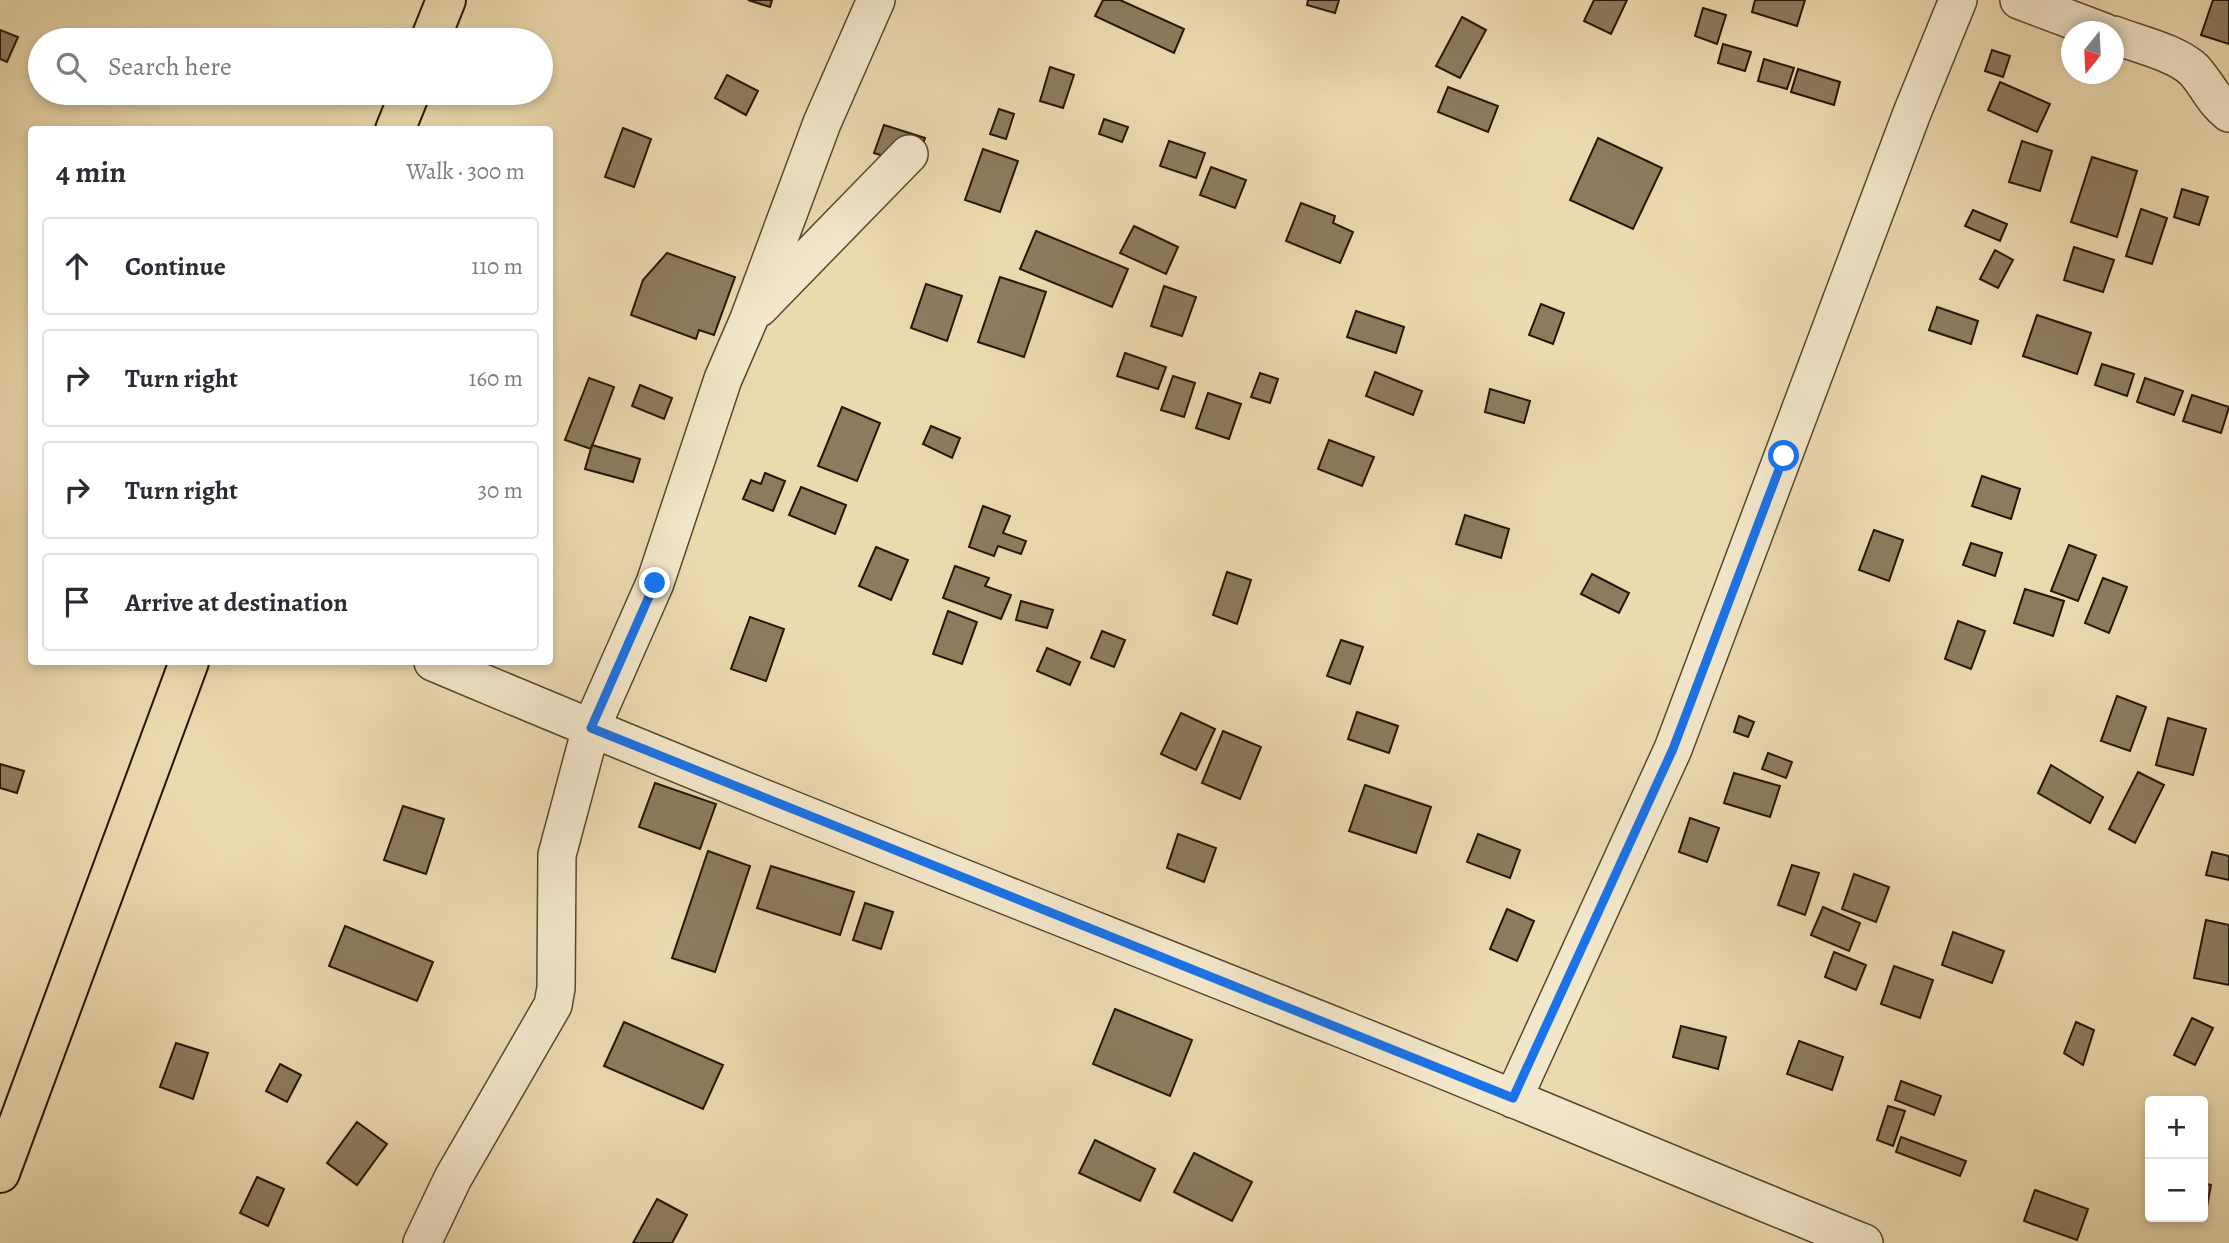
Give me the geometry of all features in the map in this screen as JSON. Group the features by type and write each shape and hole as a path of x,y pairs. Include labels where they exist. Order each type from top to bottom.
{"main road":[{"path":"435,28 446,0"},
{"path":"397,126 405,105"},
{"path":"0,1172 187,665"}],"street":[{"path":"422,1243 453,1178 553,1005 556,988 557,855 591,728 655,583 723,379 749,319 822,124 876,0"},
{"path":"1513,1098 1673,749 1912,113 1958,0"},
{"path":"2019,0 2075,21"},
{"path":"2124,39 2183,61 2229,113"},
{"path":"749,319 909,154"},
{"path":"440,665 1513,1098 1864,1243"}],"building":[{"path":"748,0 772,0 770,7"},
{"path":"1103,0 1120,0 1184,29 1174,53 1095,16"},
{"path":"1308,0 1339,0 1335,13 1307,5"},
{"path":"1594,0 1627,0 1611,34 1584,21"},
{"path":"1755,0 1805,0 1797,26 1752,12"},
{"path":"2213,0 2229,0 2229,44 2201,35"},
{"path":"1703,8 1726,15 1717,44 1695,36"},
{"path":"1462,17 1486,30 1460,78 1436,66"},
{"path":"0,30 18,37 7,62 0,59"},
{"path":"1723,44 1751,52 1745,71 1718,63"},
{"path":"1992,50 2010,56 2003,77 1985,71"},
{"path":"1764,59 1794,68 1787,89 1758,81"},
{"path":"1050,67 1074,75 1063,108 1040,101"},
{"path":"1798,69 1840,82 1834,105 1791,92"},
{"path":"727,75 758,91 746,115 715,98"},
{"path":"2000,82 2050,104 2037,132 1988,110"},
{"path":"1448,87 1498,106 1488,132 1438,112"},
{"path":"999,109 1014,114 1006,139 990,134"},
{"path":"1104,119 1128,127 1122,142 1099,134"},
{"path":"884,125 925,138 916,166 874,153"},
{"path":"623,128 651,139 634,187 605,177"},
{"path":"1598,138 1662,168 1633,229 1570,200"},
{"path":"1169,141 1205,153 1196,178 1160,166"},
{"path":"2022,141 2052,151 2040,191 2009,182"},
{"path":"983,149 1018,161 1000,212 965,200"},
{"path":"2092,157 2137,171 2117,237 2071,222"},
{"path":"1211,167 1246,180 1235,208 1200,195"},
{"path":"2182,189 2208,197 2199,225 2174,217"},
{"path":"1301,203 1335,216 1333,223 1353,232 1340,263 1286,241"},
{"path":"2141,209 2167,218 2152,264 2126,256"},
{"path":"1973,210 2007,224 2000,241 1965,226"},
{"path":"1134,226 1178,247 1166,274 1120,253"},
{"path":"1036,231 1128,269 1112,307 1020,269"},
{"path":"2074,247 2114,260 2103,292 2064,280"},
{"path":"1995,250 2013,260 1998,288 1980,279"},
{"path":"667,253 735,277 714,335 699,330 696,339 631,315 643,280"},
{"path":"1000,277 1046,292 1024,357 978,342"},
{"path":"926,284 962,296 947,341 911,328"},
{"path":"1164,286 1196,297 1182,336 1151,326"},
{"path":"1541,304 1564,313 1553,344 1529,335"},
{"path":"1937,307 1978,321 1971,344 1929,330"},
{"path":"1356,311 1404,327 1396,353 1347,337"},
{"path":"2037,315 2091,333 2077,374 2023,356"},
{"path":"1125,353 1166,367 1158,389 1117,376"},
{"path":"2102,364 2134,374 2127,396 2095,385"},
{"path":"1375,372 1422,391 1413,415 1366,396"},
{"path":"1260,373 1278,379 1270,403 1251,397"},
{"path":"1173,376 1195,383 1184,417 1161,410"},
{"path":"589,378 614,387 591,449 565,440"},
{"path":"2145,378 2183,391 2174,415 2137,402"},
{"path":"640,385 672,398 664,419 632,406"},
{"path":"1490,389 1530,401 1524,423 1485,412"},
{"path":"1208,393 1241,404 1229,439 1196,428"},
{"path":"2192,395 2229,407 2221,433 2183,421"},
{"path":"842,407 880,423 857,481 818,466"},
{"path":"931,426 960,438 952,458 923,444"},
{"path":"1329,440 1374,457 1362,486 1318,469"},
{"path":"592,445 640,459 633,482 585,469"},
{"path":"765,473 785,481 773,511 743,499 751,480 761,484"},
{"path":"1982,476 2020,489 2011,519 1972,506"},
{"path":"801,487 846,505 835,534 789,515"},
{"path":"983,506 1010,516 1003,533 1026,541 1021,554 998,546 994,556 969,547"},
{"path":"1465,515 1509,529 1501,558 1456,544"},
{"path":"1874,530 1903,540 1889,581 1859,570"},
{"path":"1971,543 2002,553 1995,576 1963,565"},
{"path":"2069,545 2096,555 2078,601 2051,591"},
{"path":"876,547 908,560 891,600 859,586"},
{"path":"955,566 989,578 985,586 1011,595 1001,619 943,598"},
{"path":"1227,572 1251,580 1237,624 1213,615"},
{"path":"1592,574 1629,593 1619,613 1581,594"},
{"path":"2103,578 2127,587 2109,633 2085,623"},
{"path":"2025,589 2064,601 2053,636 2014,623"},
{"path":"1021,601 1053,610 1047,628 1016,620"},
{"path":"948,611 977,622 962,664 933,654"},
{"path":"750,617 784,629 766,681 731,669"},
{"path":"1958,621 1985,631 1971,669 1945,659"},
{"path":"1102,631 1125,640 1114,667 1091,658"},
{"path":"1341,640 1363,647 1350,684 1327,676"},
{"path":"1047,648 1080,662 1070,685 1037,671"},
{"path":"2117,696 2146,707 2130,751 2101,741"},
{"path":"1357,712 1398,726 1389,753 1348,739"},
{"path":"1181,713 1215,729 1196,770 1161,754"},
{"path":"1739,716 1754,722 1748,737 1734,732"},
{"path":"2168,718 2206,729 2193,775 2156,765"},
{"path":"1223,731 1261,747 1240,799 1202,783"},
{"path":"1768,753 1792,762 1786,778 1762,769"},
{"path":"0,764 24,771 17,793 0,788"},
{"path":"2051,765 2103,797 2090,823 2038,793"},
{"path":"2138,772 2164,785 2135,843 2109,829"},
{"path":"1734,773 1780,786 1770,817 1724,803"},
{"path":"655,783 716,804 700,849 639,827"},
{"path":"1365,785 1431,807 1416,853 1349,831"},
{"path":"403,806 444,819 426,874 384,860"},
{"path":"1690,818 1719,828 1707,862 1679,852"},
{"path":"1178,834 1216,848 1204,882 1167,868"},
{"path":"1478,834 1520,850 1510,878 1467,862"},
{"path":"708,851 750,866 715,972 672,958"},
{"path":"2212,852 2229,856 2229,880 2206,875"},
{"path":"1792,865 1819,873 1805,915 1778,905"},
{"path":"771,866 854,892 840,935 757,908"},
{"path":"1854,874 1889,887 1876,922 1842,909"},
{"path":"865,903 893,912 881,949 853,940"},
{"path":"1823,907 1860,923 1849,951 1811,935"},
{"path":"1507,909 1534,921 1517,961 1490,949"},
{"path":"2206,920 2229,925 2229,985 2194,978"},
{"path":"345,926 433,962 417,1001 329,966"},
{"path":"1953,932 2004,951 1992,983 1942,965"},
{"path":"1834,952 1866,965 1856,990 1825,977"},
{"path":"1894,966 1933,980 1920,1018 1881,1004"},
{"path":"1115,1009 1192,1040 1170,1096 1093,1064"},
{"path":"2192,1018 2213,1028 2195,1065 2174,1055"},
{"path":"624,1022 723,1065 703,1109 604,1066"},
{"path":"2076,1022 2094,1030 2083,1065 2064,1053"},
{"path":"1681,1026 1726,1037 1718,1069 1673,1057"},
{"path":"1799,1041 1843,1057 1832,1090 1787,1074"},
{"path":"176,1043 208,1053 193,1099 160,1087"},
{"path":"280,1064 301,1075 287,1102 266,1091"},
{"path":"1901,1081 1941,1096 1934,1115 1895,1100"},
{"path":"1888,1106 1905,1111 1893,1146 1877,1140"},
{"path":"357,1122 387,1144 357,1185 327,1163"},
{"path":"1901,1137 1966,1161 1960,1176 1896,1152"},
{"path":"1095,1140 1155,1169 1140,1201 1079,1173"},
{"path":"1194,1153 1252,1182 1232,1221 1174,1192"},
{"path":"257,1177 284,1189 268,1226 240,1213"},
{"path":"2035,1190 2088,1209 2077,1240 2024,1221"},
{"path":"657,1199 687,1215 672,1243 633,1243"}],"route":[{"path":"655,583 591,728 1513,1098 1673,749 1784,456"}]}
